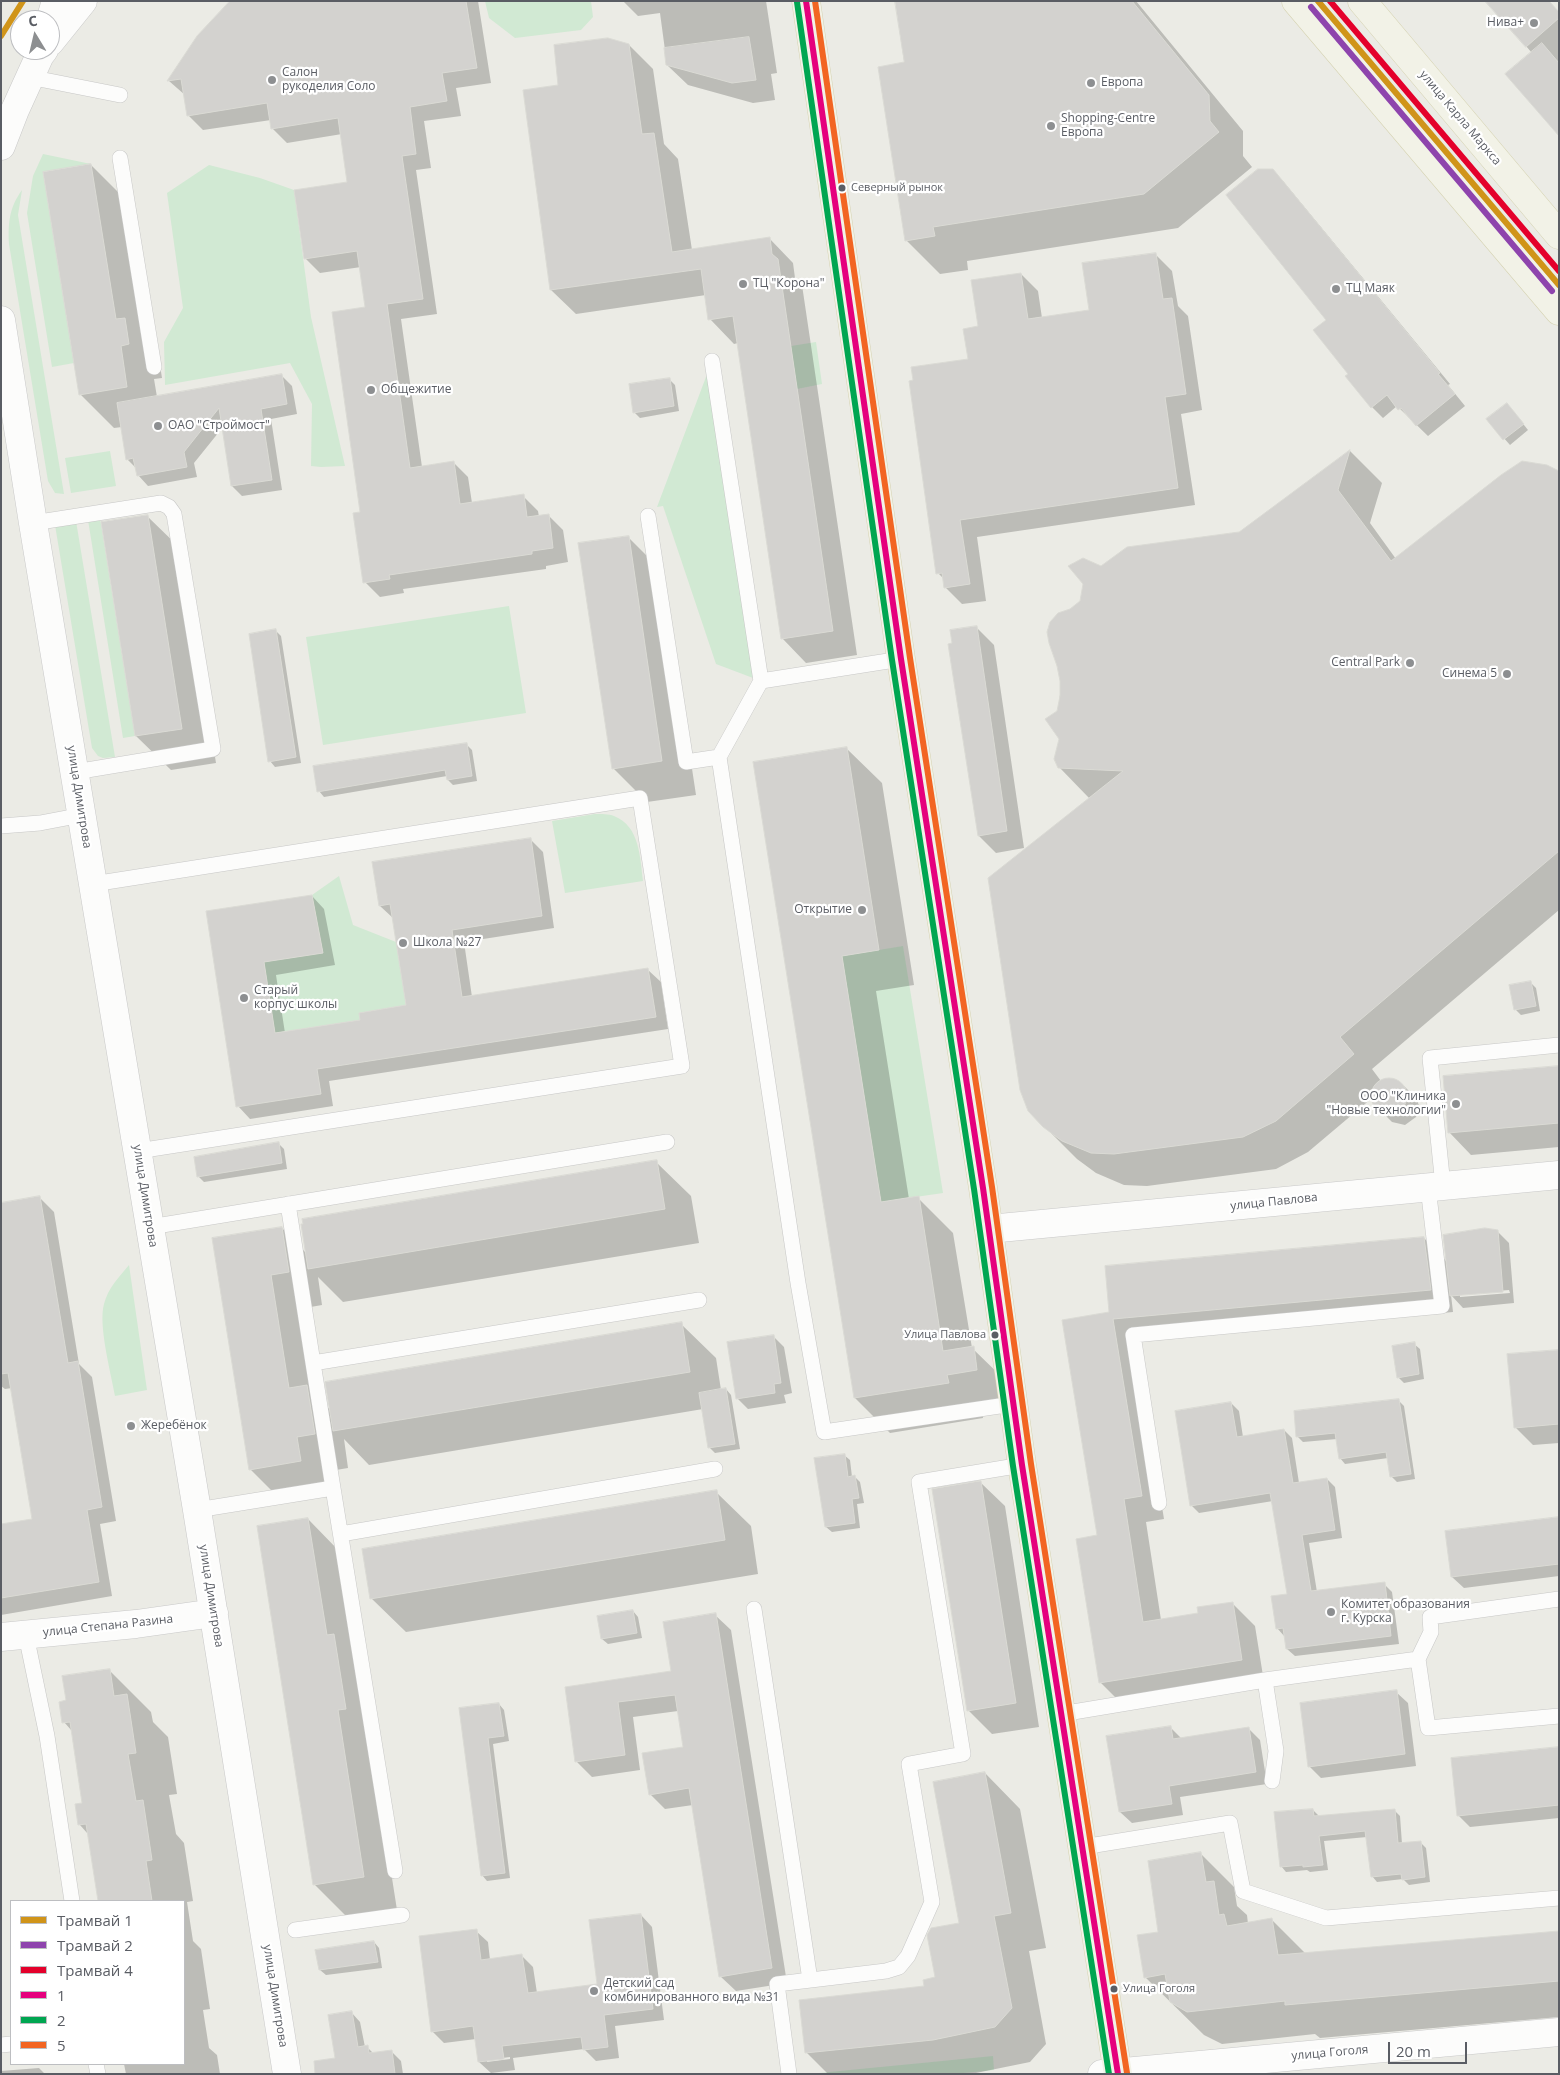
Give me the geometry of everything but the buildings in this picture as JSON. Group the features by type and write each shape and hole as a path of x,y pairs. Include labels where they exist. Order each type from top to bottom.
{"main road":[{"path":"60,31 83,1"},
{"path":"806,1 901,659 989,1229 1022,1466 1083,1847 1112,2073"},
{"path":"1296,1 1559,311"},
{"name":"улица Карла Маркса","path":"1362,1 1559,235"},
{"path":"1,146 39,60"},
{"name":"улица Димитрова","path":"1,320 214,1613 287,2074"},
{"name":"улица Павлова","path":"989,1229 1559,1175"},
{"name":"улица Степана Разина","path":"14,1636 136,1624 214,1613"},
{"name":"улица Гоголя","path":"1112,2073 1559,2032"}],"lane":[{"path":"51,60 120,95"},
{"path":"120,158 154,367"},
{"path":"712,361 761,681 718,757 798,1284 824,1432 1013,1404"},
{"path":"33,523 161,503 169,507 174,514 213,749 75,772"},
{"path":"648,516 686,762 718,757"},
{"path":"761,681 901,659"},
{"path":"93,884 640,798 682,1066 138,1151"},
{"path":"1,826 40,823 82,815"},
{"path":"1159,1504 1133,1335 1442,1306 1430,1058 1559,1045"},
{"path":"150,1227 667,1142"},
{"path":"288,1204 395,1871"},
{"path":"313,1363 699,1300"},
{"path":"789,2074 777,1984 886,1971 898,1967 908,1956 932,1902 909,1764 963,1754 920,1482 1022,1466"},
{"path":"341,1534 714,1469"},
{"path":"197,1510 333,1488"},
{"path":"1559,1599 1430,1617 1431,1632 1418,1659 1428,1728 1559,1716"},
{"path":"754,1609 810,1980"},
{"path":"14,1636 46,1736 72,1900"},
{"path":"1061,1714 1265,1680 1418,1659"},
{"path":"1265,1680 1276,1751 1272,1781"},
{"path":"1083,1847 1230,1822 1243,1891 1326,1918 1559,1898"},
{"path":"295,1930 402,1916"}],"green space":[{"path":"485,1 591,1 593,17 581,30 515,38 489,18"},
{"path":"43,154 91,164 43,172 74,363 52,367 27,213 33,176"},
{"path":"209,165 260,178 294,190 311,317 345,466 311,466 312,404 290,363 165,385 164,342 183,308 167,193"},
{"path":"22,190 18,215 64,494 55,493 48,481 9,244 10,216 14,203"},
{"path":"816,342 822,384 797,389 791,346"},
{"path":"712,361 761,681 716,664 663,506 657,507"},
{"path":"110,451 116,486 71,493 65,458"},
{"path":"100,518 135,736 123,738 88,520"},
{"path":"76,521 115,757 103,758 98,756 92,748 55,525"},
{"path":"509,606 526,713 323,745 306,637"},
{"path":"595,814 614,816 629,827 637,844 643,881 565,893 552,821"},
{"path":"339,876 353,925 396,942 406,1005 359,1013 360,1020 275,1033 264,962 323,953 312,895"},
{"path":"903,946 943,1193 881,1202 842,956"},
{"path":"129,1265 147,1390 115,1396 104,1336 103,1313 108,1293"},
{"path":"993,2056 994,2070 954,2074 809,2074"}],"tram line":[{"name":"1","path":"1,36 23,1"},
{"name":"1","path":"1318,1 1559,285"},
{"name":"4","path":"1330,1 1559,271"},
{"name":"2","path":"1311,7 1552,291"}],"transit line":[{"name":"1","path":"806,1 901,659 983,1188 1022,1465 1118,2074"},
{"name":"5","path":"815,1 910,658 992,1187 1031,1464 1127,2073"},
{"name":"2","path":"797,2 892,660 974,1189 1013,1466 1109,2074"}],"place":[{"name":"Нива+","path":"1534,23"},
{"name":"Салон рукоделия Соло","path":"272,80"},
{"name":"Европа","path":"1091,83"},
{"name":"Shopping-Centre Европа","path":"1051,126"},
{"name":"Северный рынок","path":"842,188"},
{"name":"ТЦ \"Корона\"","path":"743,284"},
{"name":"ТЦ Маяк","path":"1336,289"},
{"name":"Общежитие","path":"371,390"},
{"name":"ОАО \"Строймост\"","path":"158,426"},
{"name":"Central Park","path":"1410,663"},
{"name":"Синема 5","path":"1507,674"},
{"name":"Открытие","path":"862,910"},
{"name":"Школа №27","path":"403,943"},
{"name":"Старый корпус школы","path":"244,998"},
{"name":"ООО \"Клиника \"Новые технологии\"","path":"1456,1104"},
{"name":"Улица Павлова","path":"995,1335"},
{"name":"Жеребёнок","path":"131,1426"},
{"name":"Комитет образования г. Курска","path":"1331,1612"},
{"name":"Улица Гоголя","path":"1114,1989"},
{"name":"Детский сад комбинированного вида №31","path":"594,1991"}]}
